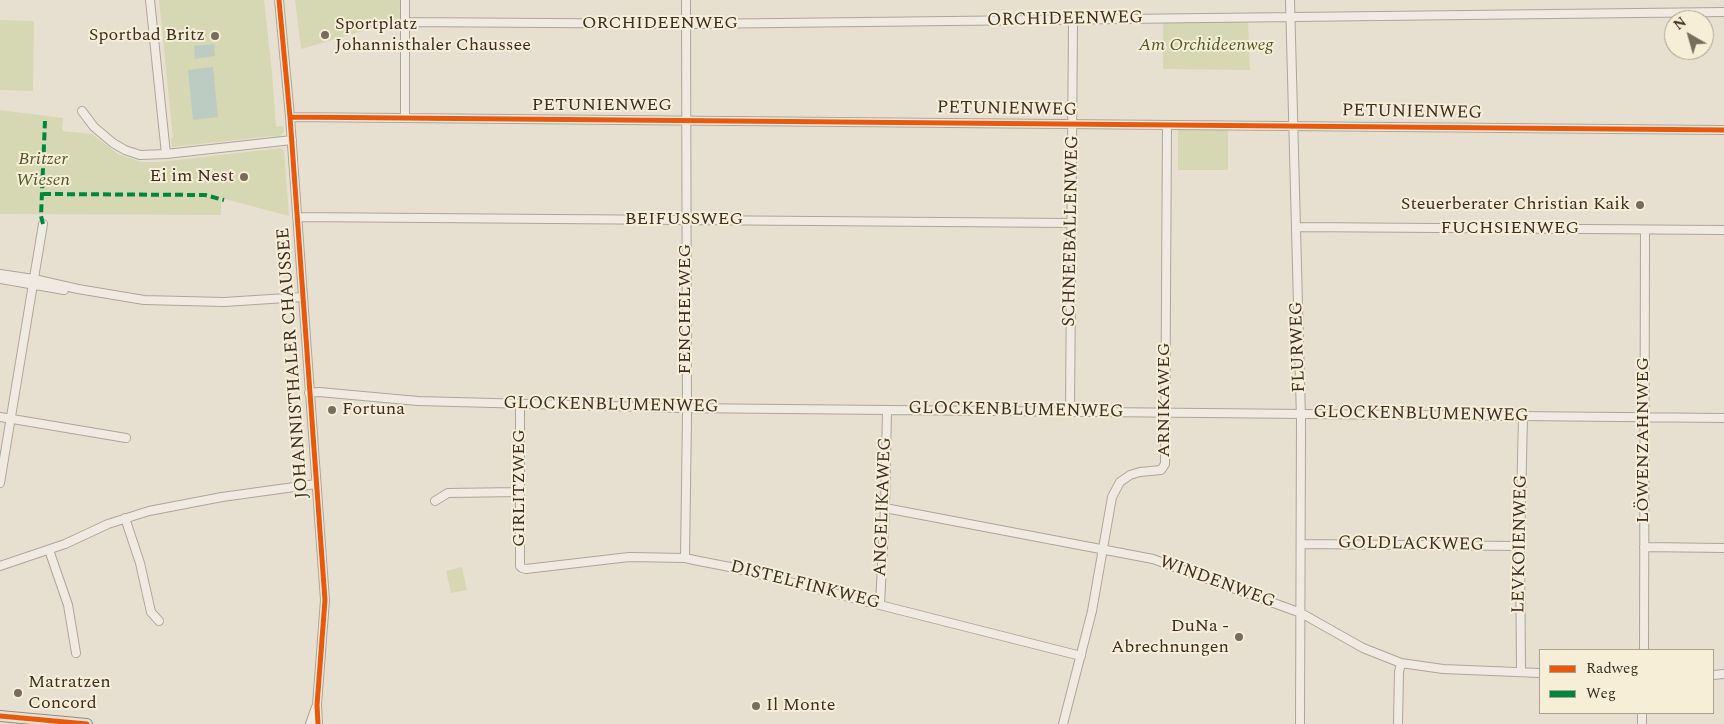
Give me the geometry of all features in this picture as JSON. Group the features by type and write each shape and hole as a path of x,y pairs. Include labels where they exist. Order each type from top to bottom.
{"main road":[{"path":"0,716 27,721 87,724"}],"street":[{"path":"150,0 166,154"},
{"name":"JOHANNISTHALER CHAUSSEE","path":"279,0 292,140 325,600 317,705 318,724"},
{"path":"405,118 406,0"},
{"name":"FENCHELWEG","path":"685,558 686,0"},
{"name":"FLURWEG","path":"1290,0 1300,414 1300,724"},
{"name":"ORCHIDEENWEG","path":"405,22 686,24 1724,12"},
{"name":"SCHNEEBALLENWEG","path":"1070,412 1073,20"},
{"path":"82,111 94,127 124,150 140,155 166,154 292,140"},
{"name":"PETUNIENWEG","path":"290,117 1724,130"},
{"name":"ARNIKAWEG","path":"1063,724 1092,611 1110,506 1117,486 1134,473 1161,470 1164,466 1167,125"},
{"name":"BEIFUSSWEG","path":"297,217 1071,223"},
{"path":"0,483 43,224"},
{"name":"FUCHSIENWEG","path":"1296,227 1724,230"},
{"name":"LÖWENZAHNWEG","path":"1644,649 1645,230"},
{"path":"0,274 68,290 78,289 144,300 197,302 302,297"},
{"path":"0,279 34,282"},
{"name":"GLOCKENBLUMENWEG","path":"309,392 418,401 520,405 1724,418"},
{"name":"GIRLITZWEG","path":"520,405 520,566 524,568"},
{"name":"ANGELIKAWEG","path":"880,604 885,508 887,410"},
{"path":"0,417 126,438"},
{"name":"LEVKOIENWEG","path":"1521,672 1520,546 1523,417"},
{"path":"0,566 49,550 126,518 174,505 316,484"},
{"path":"435,500 448,493 519,492"},
{"name":"WINDENWEG","path":"885,508 1153,559 1301,614 1363,648 1401,663 1443,669 1539,672"},
{"path":"126,518 140,563 151,612 159,621"},
{"name":"GOLDLACKWEG","path":"1301,544 1520,546"},
{"path":"1644,547 1724,548"},
{"path":"49,550 68,605 76,653"},
{"name":"DISTELFINKWEG","path":"524,568 629,558 685,558 880,604 1081,656"},
{"path":"1398,724 1398,672 1401,663"},
{"name":"JOHANNISTHALER CHAUSSEE","path":"310,724 317,705"}],"green space":[{"name":"Sportbad Britz","path":"159,0 264,0 276,127 283,126 284,132 279,137 272,136 172,147 171,138 173,138"},
{"name":"Sportplatz Johannisthaler Chaussee","path":"295,0 400,0 400,20 301,49"},
{"path":"0,20 34,21 33,91 0,90"},
{"name":"Am Orchideenweg","path":"1248,22 1250,70 1163,69 1163,23"},
{"name":"Britzer Wiesen","path":"0,110 63,118 62,131 92,134 118,154 141,162 160,162 281,148 284,151 289,216 221,198 221,215 0,214"},
{"path":"1178,130 1228,130 1228,170 1178,170"},
{"path":"462,567 467,590 451,593 446,571"}],"shaded area":[{"path":"214,44 215,56 195,59 194,46"},
{"path":"213,67 218,117 193,120 188,70"}],"marked path":[{"path":"43,224 41,216 45,121"},
{"path":"43,194 205,195 224,200"}],"cycle path":[{"path":"279,0 290,117 325,600 317,705 318,724"},
{"path":"290,117 1724,130"},
{"path":"0,716 87,724"}],"place":[{"name":"Sportplatz Johannisthaler Chaussee","path":"325,35"},
{"name":"Sportbad Britz","path":"215,36"},
{"name":"Ei im Nest","path":"244,177"},
{"name":"Steuerberater Christian Kaik","path":"1640,205"},
{"name":"Fortuna","path":"332,410"},
{"name":"DuNa - Abrechnungen","path":"1239,637"},
{"name":"Matratzen Concord","path":"18,693"},
{"name":"Il Monte","path":"756,706"}]}
